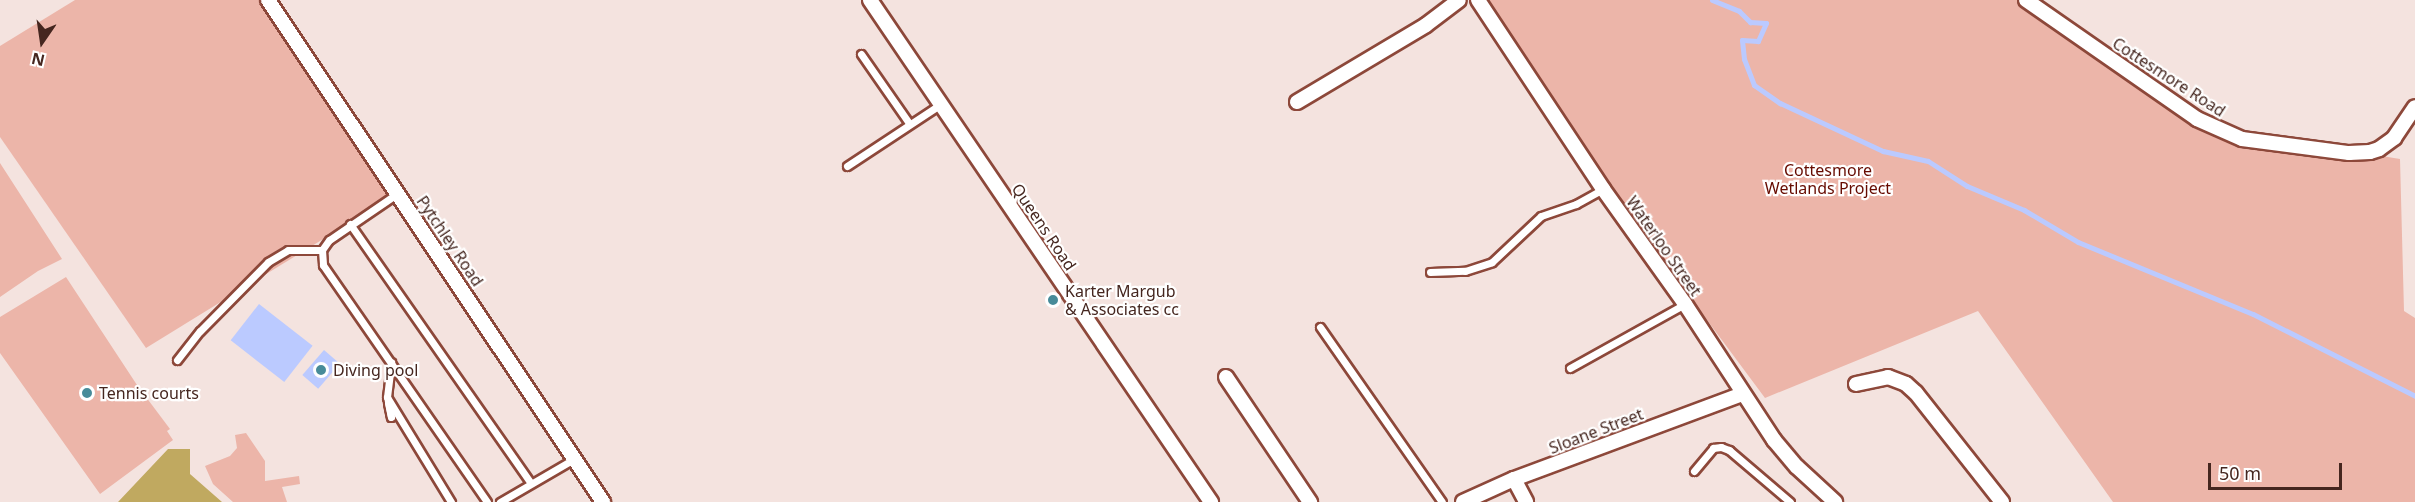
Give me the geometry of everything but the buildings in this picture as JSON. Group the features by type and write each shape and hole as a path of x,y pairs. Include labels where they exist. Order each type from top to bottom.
{"street":[{"name":"Pytchley Road","path":"268,0 603,502"},
{"name":"Queens Road","path":"870,0 1211,502"},
{"path":"1297,102 1426,24 1459,0"},
{"name":"Waterloo Street","path":"1478,0 1603,189 1685,304 1742,394 1797,467 1835,502"},
{"name":"Cottesmore Road","path":"2025,0 2211,127 2262,143 2349,153 2379,149 2394,138 2415,106"},
{"path":"1226,377 1310,502"},
{"path":"1856,384 1888,377 1906,384 1916,393 2002,502"},
{"name":"Sloane Street","path":"1463,502 1514,479 1742,394"},
{"path":"1514,479 1526,502"}],"lane":[{"path":"861,54 909,123"},
{"path":"847,166 941,104"},
{"path":"1430,272 1465,271 1492,261 1541,216 1576,204 1603,189"},
{"path":"398,193 329,240 321,250 323,265 488,502"},
{"path":"350,224 530,482"},
{"path":"177,360 200,331 268,262 288,250 321,250"},
{"path":"1570,368 1685,304"},
{"path":"1320,327 1442,502"},
{"path":"391,362 387,397 451,502"},
{"path":"1694,471 1713,448 1721,447 1729,450 1790,502"},
{"path":"500,502 530,482 574,459"}],"green space":[{"path":"75,0 259,0 398,193 146,348 0,137 0,46"},
{"name":"Cottesmore Wetlands Project","path":"1469,0 2017,0 2211,128 2400,159 2404,311 2415,318 2415,502 2113,502 1978,311 1765,398"},
{"path":"0,163 62,259 38,271 0,297"},
{"name":"Tennis courts","path":"66,277 137,385 170,429 167,431 173,440 100,494 0,353 0,317"},
{"path":"246,433 265,461 265,481 299,476 300,484 282,487 287,502 233,502 213,484 205,466 230,456 237,448 235,435"}],"water":[{"path":"259,304 313,346 284,382 231,340"},
{"name":"Diving pool","path":"324,350 340,364 318,389 302,375"}],"waterway":[{"path":"1712,0 1739,11 1750,22 1766,23 1758,41 1742,40 1744,59 1754,85 1780,103 1883,151 1928,161 1967,186 2024,210 2078,242 2253,314 2415,396"}],"place":[{"name":"Karter Margub & Associates cc","path":"1053,300"},
{"name":"Diving pool","path":"321,370"},
{"name":"Tennis courts","path":"87,393"}]}
